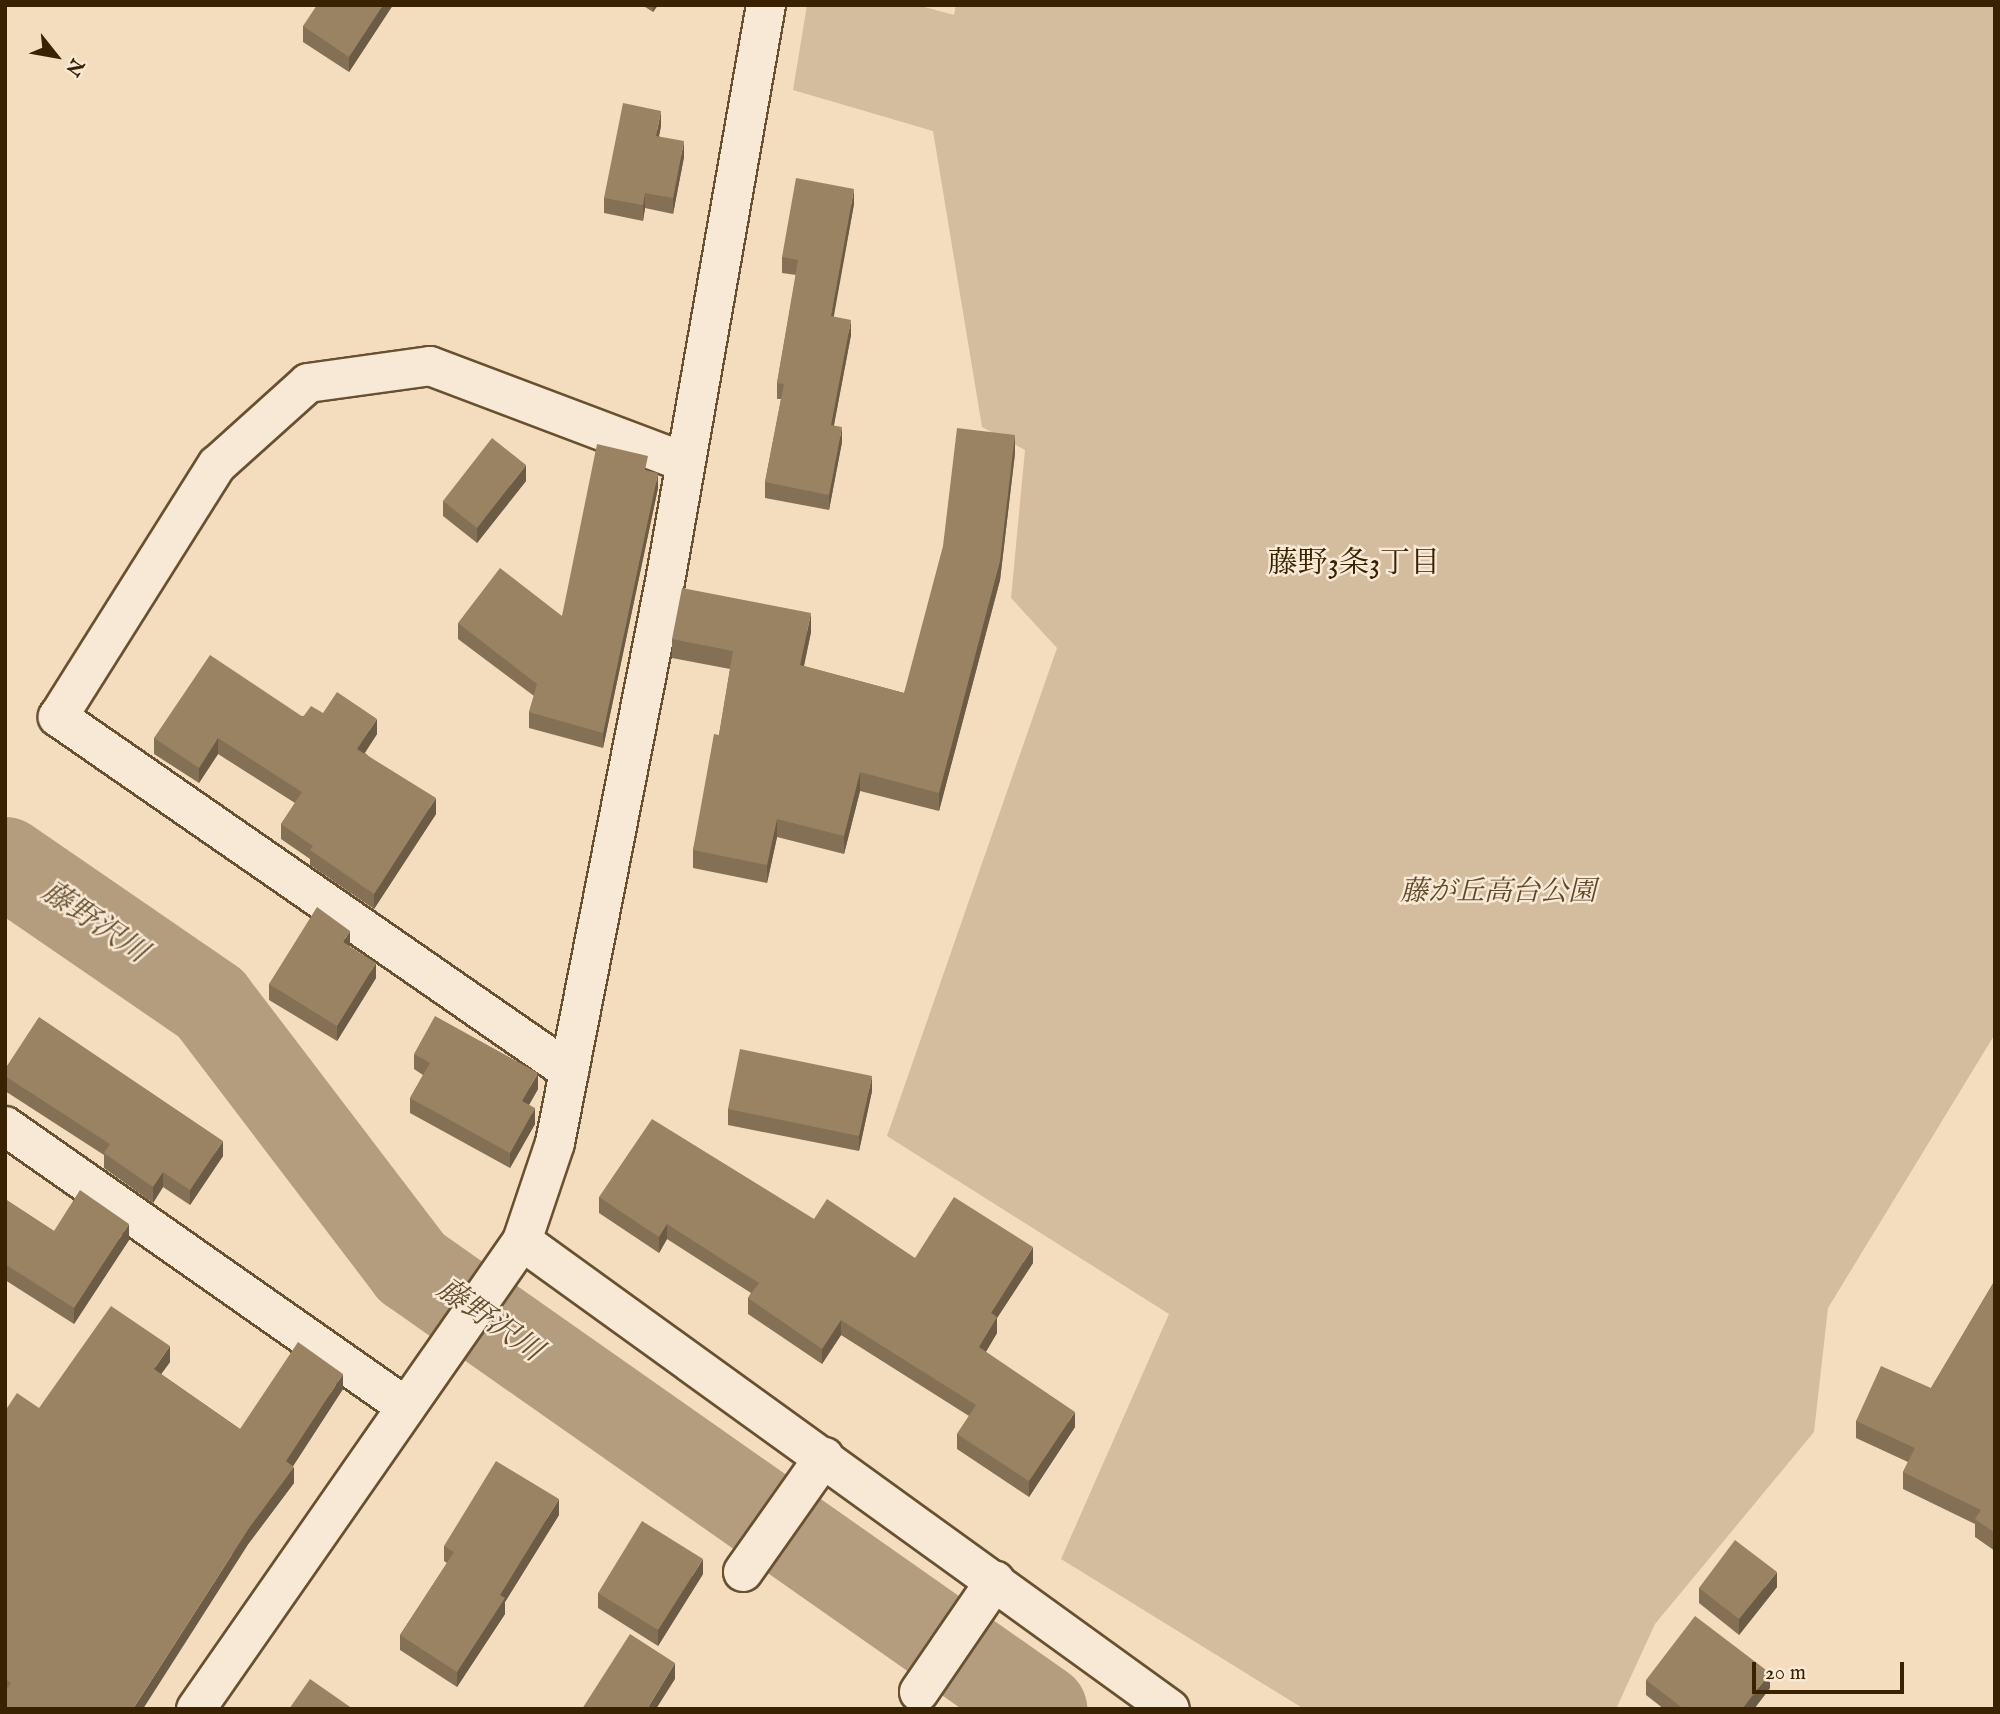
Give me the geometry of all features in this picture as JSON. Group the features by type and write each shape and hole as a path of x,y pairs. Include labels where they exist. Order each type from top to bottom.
{"street":[{"path":"196,1709 514,1251 555,1143 684,462 766,5"},
{"path":"569,1071 58,717 217,465 308,383 430,366 684,462"},
{"path":"5,1126 405,1406"},
{"path":"514,1251 824,1457 1170,1709"},
{"path":"743,1572 824,1457"},
{"path":"919,1692 995,1581"}],"green space":[{"name":"藤が丘高台公園","path":"807,5 917,5 954,15 956,5 1995,5 1995,1034 1828,1308 1814,1432 1655,1624 1616,1709 1304,1709 1061,1559 1169,1314 887,1136 1057,648 1011,598 1025,450 982,427 933,131 793,90"}],"building":[{"path":"317,5 383,5 349,57 303,26"},
{"path":"623,103 661,111 656,136 684,141 673,198 645,193 643,205 604,198"},
{"path":"796,178 854,189 831,316 851,320 831,425 842,427 829,495 765,482 784,384 777,383 798,260 782,257"},
{"path":"957,428 1015,435 1000,561 939,793 860,772 844,836 777,819 767,865 693,850 714,734 719,735 733,651 672,639 682,588 811,613 800,665 904,693 943,546"},
{"path":"492,438 526,465 477,528 443,501"},
{"path":"597,444 648,456 645,470 658,473 603,733 529,712 537,684 458,623 500,568 562,616"},
{"path":"210,655 303,717 311,706 323,713 337,692 377,719 357,749 436,798 374,894 310,850 313,846 281,824 302,792 218,738 199,768 154,738"},
{"path":"317,907 350,931 343,942 376,963 337,1026 269,984"},
{"path":"435,1016 538,1073 522,1101 535,1108 510,1153 410,1098 430,1063 414,1054"},
{"path":"39,1017 223,1141 190,1190 163,1172 153,1187 104,1153 110,1144 5,1076 5,1069"},
{"path":"740,1049 872,1076 859,1136 728,1109"},
{"path":"652,1119 814,1219 827,1199 915,1258 954,1197 1033,1247 991,1313 997,1317 979,1347 1075,1412 1029,1481 957,1434 976,1405 841,1320 822,1349 748,1298 759,1283 667,1224 659,1237 599,1197"},
{"path":"80,1190 129,1224 74,1308 5,1264 5,1199 54,1231"},
{"path":"1995,1280 1995,1533 1975,1519 1981,1510 1903,1472 1915,1448 1856,1421 1881,1366 1931,1388"},
{"path":"111,1306 170,1346 154,1369 240,1429 298,1342 343,1374 286,1461 294,1467 249,1528 133,1709 5,1709 5,1692 11,1683 5,1679 5,1411 17,1393 39,1408"},
{"path":"496,1461 559,1499 500,1595 505,1598 457,1672 400,1635 454,1552 444,1546"},
{"path":"642,1521 703,1559 658,1630 598,1593"},
{"path":"1735,1540 1777,1572 1739,1619 1699,1588"},
{"path":"1695,1616 1770,1673 1742,1709 1684,1709 1646,1680"},
{"path":"630,1634 675,1663 647,1709 582,1709"},
{"path":"310,1679 353,1709 289,1709"}],"waterway":[{"name":"藤野沢川","path":"5,862 210,1003 411,1267 1041,1709"}],"district":[{"name":"藤野3条3丁目","path":"1354,564"}]}
